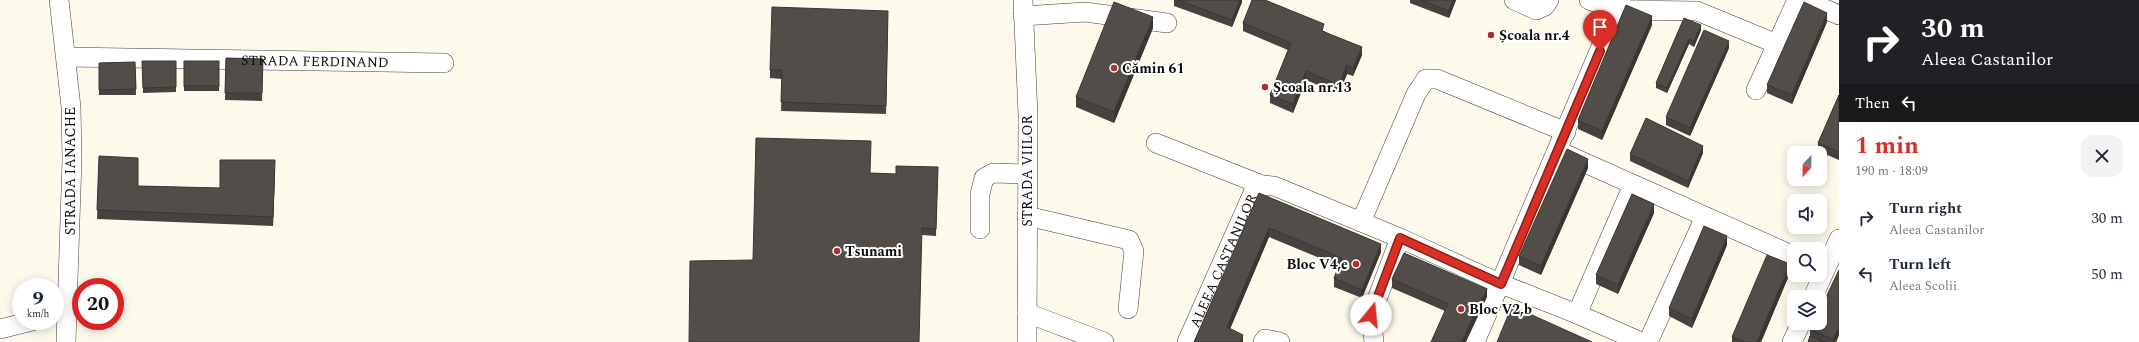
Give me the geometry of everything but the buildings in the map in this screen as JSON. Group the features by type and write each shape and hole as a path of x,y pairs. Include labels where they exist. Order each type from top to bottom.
{"street":[{"name":"STRADA IANACHE","path":"59,0 66,58 72,159 64,278"},
{"path":"1514,0 1536,10 1545,6 1549,0"},
{"path":"1590,0 1619,5 1697,11 1777,44"},
{"path":"1756,90 1797,0"},
{"path":"1804,0 1839,15"},
{"path":"1475,342 1619,5"},
{"path":"1023,8 1085,12 1167,23"},
{"name":"STRADA VIILOR","path":"1023,8 1028,115 1027,342"},
{"name":"STRADA FERDINAND","path":"66,58 444,63"},
{"path":"1361,222 1416,94 1426,79 1438,79 1566,132"},
{"path":"1156,143 1262,185"},
{"path":"1558,150 1787,253"},
{"path":"980,229 980,194 984,178 993,173 1027,174"},
{"name":"ALEEA CASTANILOR","path":"1187,342 1253,192 1262,185 1274,186 1400,238 1501,284 1577,314 1641,342"},
{"path":"1577,314 1633,185"},
{"path":"1028,216 1129,240 1134,251 1128,309"},
{"path":"1648,342 1705,217"},
{"path":"1374,342 1371,315 1400,238"},
{"path":"1816,290 1839,239"},
{"path":"1027,313 1104,342"},
{"path":"0,329 12,326"},
{"name":"STRADA IANACHE","path":"64,330 66,342"},
{"path":"1792,342 1798,330"},
{"path":"1263,342 1266,339 1280,342"}],"place":[{"name":"Școala nr.4","path":"1491,35"},
{"name":"Cămin 61","path":"1114,68"},
{"name":"Școala nr.13","path":"1265,87"},
{"name":"Tsunami","path":"837,251"},
{"name":"Bloc V4,e","path":"1356,264"},
{"name":"Bloc V2,b","path":"1461,309"}],"route":[{"path":"1371,315 1400,238 1501,284 1600,51"}]}
